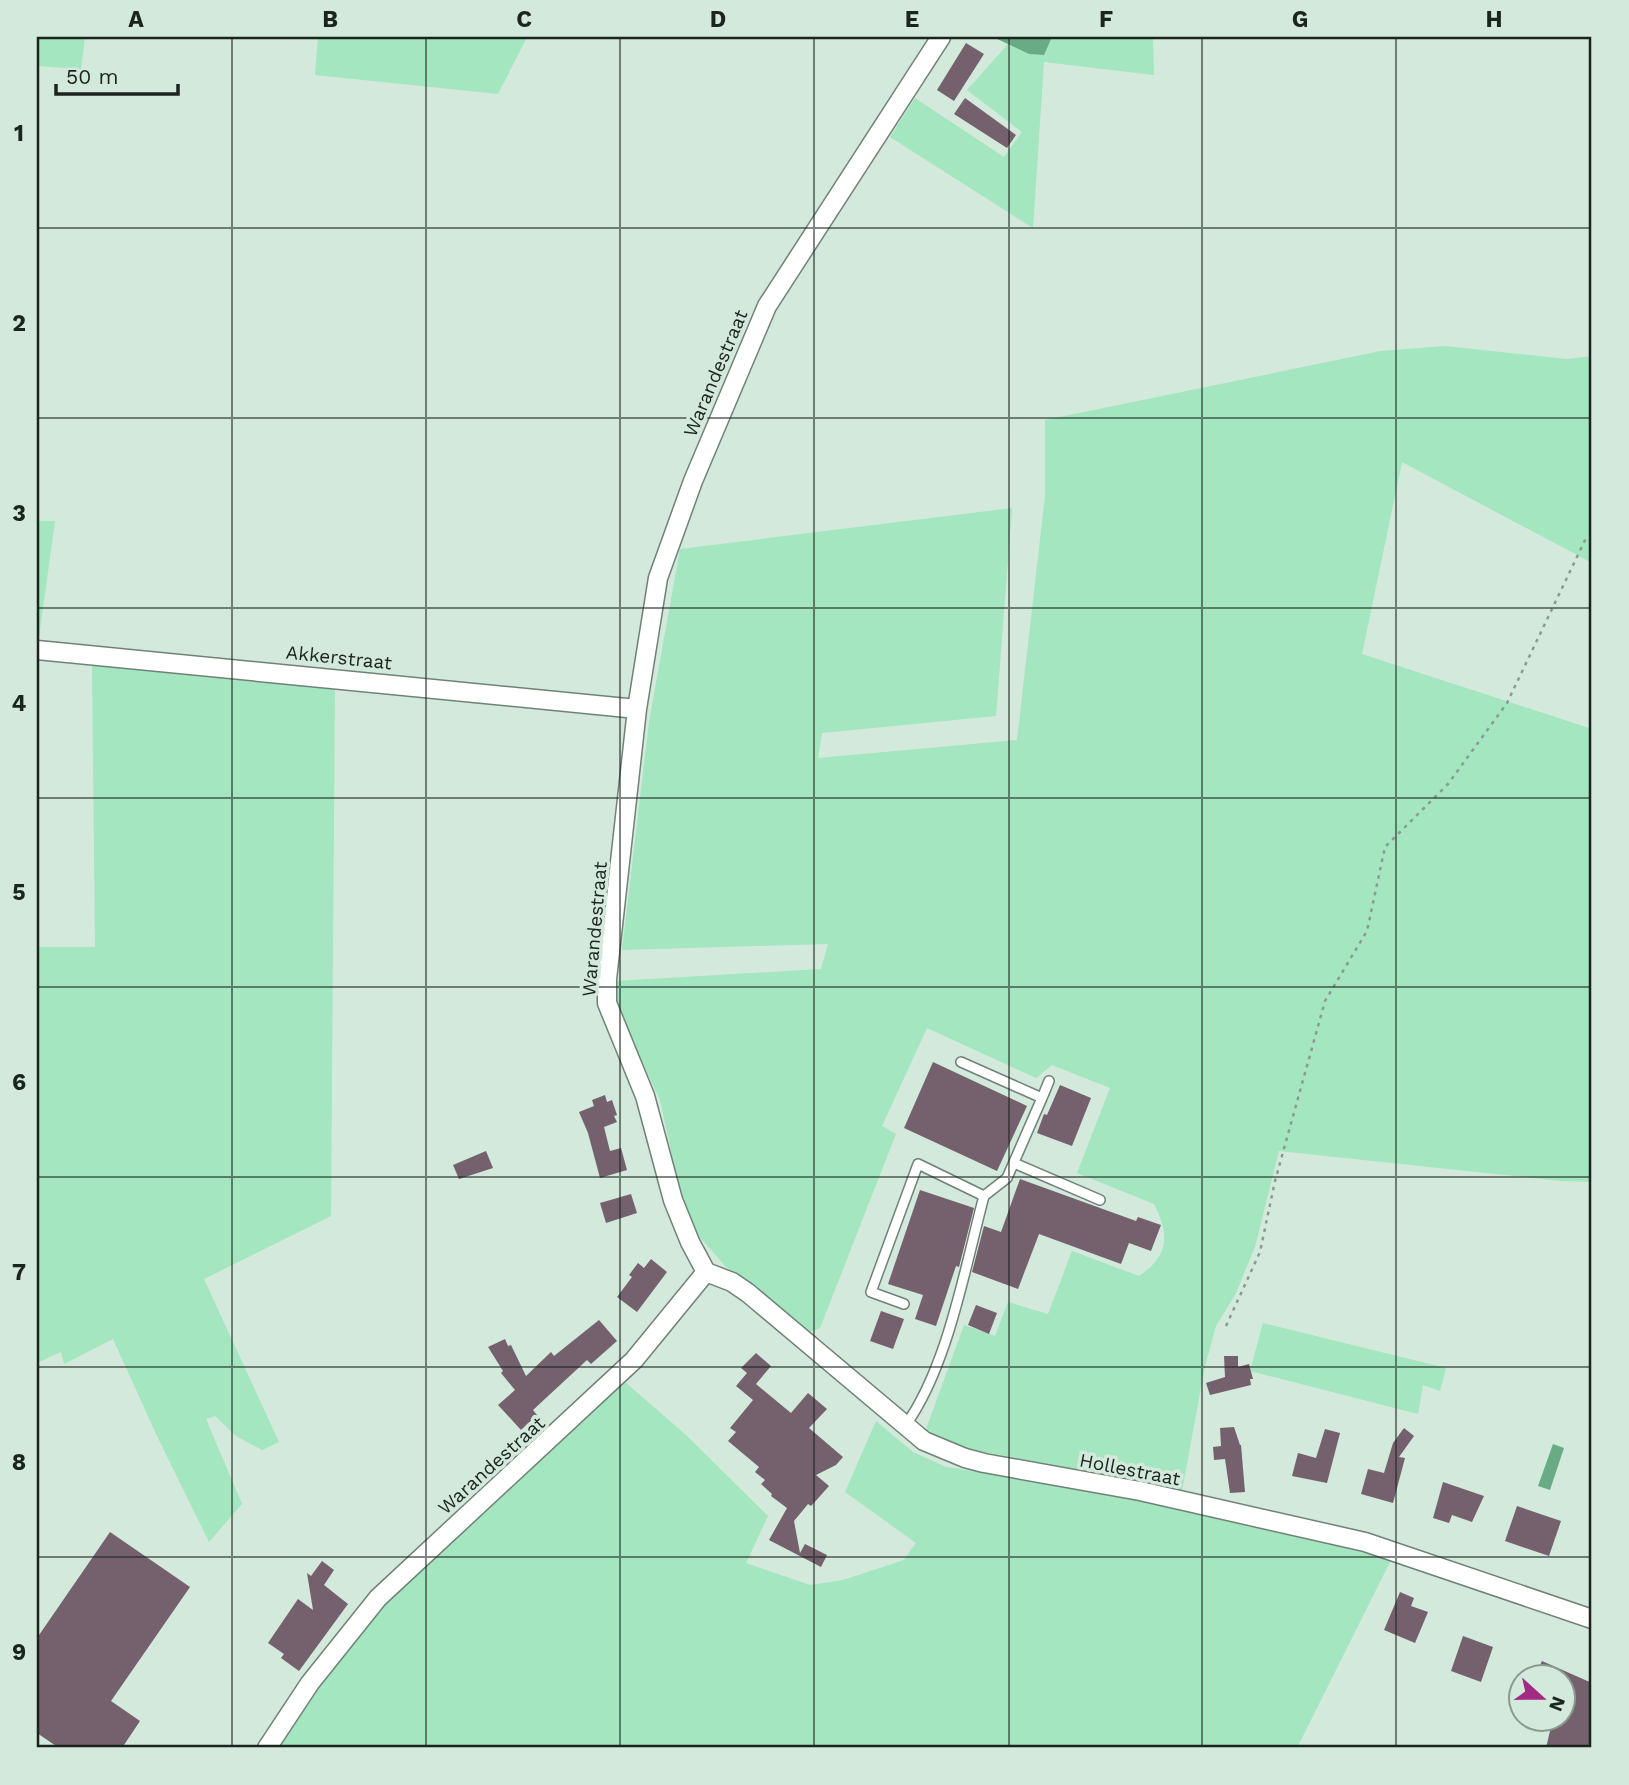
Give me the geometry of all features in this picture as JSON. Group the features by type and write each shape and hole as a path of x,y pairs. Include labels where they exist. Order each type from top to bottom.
{"street":[{"name":"Warandestraat","path":"267,1748 310,1683 378,1598 634,1360 706,1272 673,1200 645,1096 607,1003 607,979 637,709 659,579 693,481 766,306 941,37"},
{"name":"Akkerstraat","path":"37,650 637,709"},
{"name":"Hollestraat","path":"706,1272 732,1282 748,1293 924,1441 965,1458 1140,1491 1365,1542 1592,1619"}],"lane":[{"path":"961,1062 1041,1098"},
{"path":"905,1426 918,1408 931,1381 984,1196 1007,1178 1049,1081"},
{"path":"1014,1163 1100,1200"},
{"path":"904,1304 871,1292 918,1164 984,1196"}],"path":[{"path":"1226,1326 1260,1252 1275,1181 1325,1001 1367,931 1385,847 1448,783 1507,703 1586,538"}],"shaded area":[{"path":"37,37 85,37 81,69 37,66"},
{"path":"318,37 527,37 498,94 315,75"},
{"path":"993,37 1052,37 1044,55 1029,54"},
{"path":"1052,37 1153,37 1154,75 1044,62 1033,228 890,137 915,98 1004,157 1022,132 967,90 1009,43 1029,54 1043,55"},
{"path":"1445,346 1567,359 1592,356 1592,563 1402,462 1362,654 1592,729 1592,1182 1279,1151 1255,1247 1236,1293 1216,1326 1205,1366 1182,1491 955,1446 925,1432 964,1325 995,1336 1008,1302 1048,1314 1072,1251 1139,1276 1161,1253 1164,1244 1163,1226 1154,1204 1077,1173 1110,1088 1052,1065 1036,1078 927,1028 882,1126 896,1134 820,1328 810,1332 726,1267 698,1235 681,1197 660,1100 617,1009 615,981 821,969 828,944 622,950 649,722 680,549 1012,508 996,716 822,733 818,758 1017,740 1045,496 1045,420 1381,351"},
{"path":"37,521 55,521 39,637 37,637"},
{"path":"92,664 335,685 331,1216 204,1279 279,1442 262,1450 236,1436 215,1416 206,1419 242,1504 209,1542 113,1339 64,1364 61,1352 37,1363 37,947 95,947"},
{"path":"1263,1323 1446,1368 1440,1391 1423,1385 1418,1414 1250,1371"},
{"path":"625,1382 686,1435 768,1516 746,1563 810,1585 843,1580 904,1560 916,1543 845,1492 876,1421 913,1452 946,1467 1084,1488 1254,1524 1391,1560 1297,1748 276,1748 366,1622 467,1524"},
{"path":"1553,1444 1564,1448 1550,1490 1538,1486"}],"building":[{"path":"966,43 984,54 954,101 937,90"},
{"path":"965,98 1016,135 1007,148 954,114"},
{"path":"933,1062 1027,1106 997,1171 904,1128"},
{"path":"1060,1085 1091,1098 1072,1146 1037,1133"},
{"path":"605,1095 607,1102 612,1100 617,1115 614,1116 617,1122 604,1127 610,1151 621,1148 627,1170 600,1178 588,1133 579,1112 594,1106 592,1100"},
{"path":"486,1151 493,1168 459,1179 453,1165"},
{"path":"1020,1179 1136,1221 1138,1217 1161,1225 1151,1251 1129,1243 1121,1264 1039,1234 1018,1289 972,1272 984,1226 1001,1232"},
{"path":"920,1190 974,1208 959,1267 956,1266 936,1326 915,1319 923,1295 888,1284"},
{"path":"631,1194 637,1213 606,1223 600,1203"},
{"path":"651,1259 667,1272 637,1312 617,1297 632,1277 629,1275 638,1263 644,1268"},
{"path":"976,1305 997,1313 989,1334 968,1325"},
{"path":"881,1311 904,1319 893,1349 870,1341"},
{"path":"599,1320 617,1341 591,1364 587,1360 533,1410 537,1415 521,1430 498,1405 515,1390 501,1373 503,1371 488,1347 505,1339 508,1346 511,1345 526,1376 551,1352 554,1356"},
{"path":"756,1353 771,1366 756,1384 791,1413 808,1393 827,1409 809,1428 843,1457 836,1465 816,1475 829,1486 811,1506 808,1504 794,1521 800,1553 805,1544 827,1555 821,1567 769,1540 787,1508 761,1484 765,1480 755,1472 759,1467 728,1441 736,1432 730,1428 753,1400 736,1386 747,1373 741,1368"},
{"path":"1224,1356 1238,1356 1238,1367 1249,1364 1253,1379 1250,1379 1251,1385 1210,1395 1206,1383 1225,1377"},
{"path":"1234,1427 1241,1445 1245,1492 1230,1493 1225,1459 1214,1460 1213,1447 1221,1446 1220,1428"},
{"path":"1404,1428 1414,1436 1399,1457 1405,1458 1393,1503 1361,1494 1368,1469 1384,1473 1393,1443"},
{"path":"1325,1429 1340,1433 1327,1483 1292,1476 1298,1453 1316,1458"},
{"path":"1443,1482 1484,1496 1472,1522 1452,1515 1449,1523 1433,1518"},
{"path":"1517,1506 1561,1521 1549,1556 1505,1541"},
{"path":"110,1532 190,1587 111,1701 140,1721 122,1748 59,1748 37,1733 37,1638"},
{"path":"322,1561 334,1570 324,1585 348,1604 299,1671 281,1658 284,1654 268,1643 298,1599 313,1610 307,1573 311,1576"},
{"path":"1400,1592 1414,1598 1411,1606 1428,1612 1415,1643 1384,1630"},
{"path":"1463,1636 1493,1647 1481,1682 1451,1671"},
{"path":"1576,1676 1592,1683 1592,1748 1546,1748 1550,1732 1576,1732"}]}
